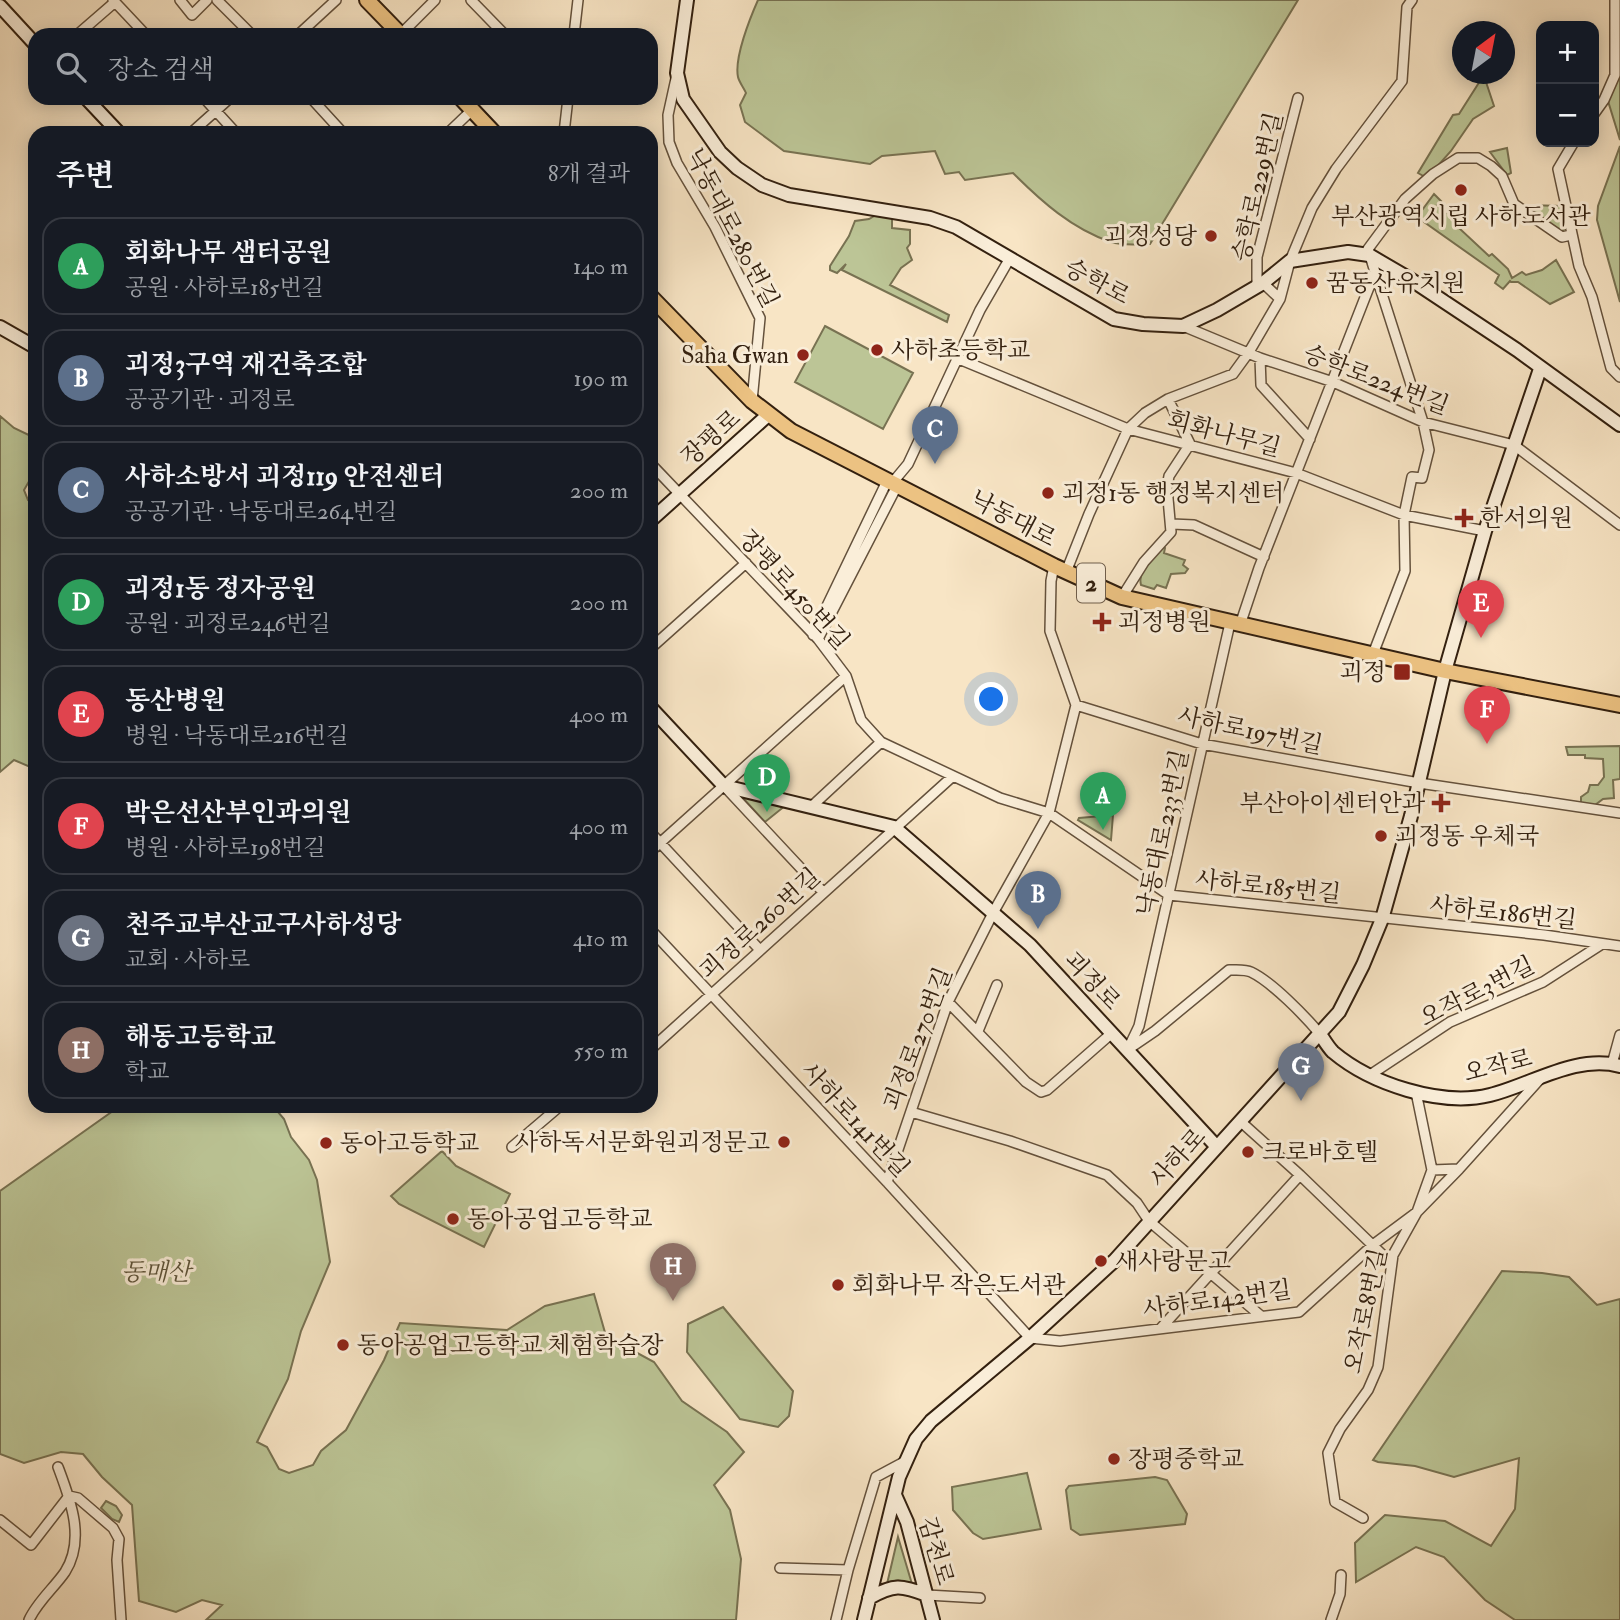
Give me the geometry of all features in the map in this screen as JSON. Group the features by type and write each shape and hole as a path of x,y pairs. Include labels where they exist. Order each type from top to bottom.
{"main road":[{"path":"367,0 394,28"},
{"path":"467,105 487,126"},
{"name":"낙동대로","path":"658,304 752,401 791,431 1060,569 1122,597 1445,671 1620,705"}],"street":[{"path":"180,0 192,15 207,0"},
{"path":"217,0 245,28"},
{"path":"306,28 336,0"},
{"path":"408,28 435,0"},
{"path":"471,0 498,28"},
{"path":"575,28 578,0"},
{"name":"승학로","path":"687,0 677,73 683,99 720,152 762,185 789,195 930,218 956,227 1114,319 1143,324 1183,326 1217,310 1260,284 1290,261 1348,251 1369,255 1484,328 1620,425"},
{"path":"1076,705 1050,631 1051,581 1089,514 1128,429 1145,413 1168,399 1233,374 1249,352 1280,299 1290,261 1312,208 1335,169 1402,81 1407,7 1412,0"},
{"path":"1599,107 1615,75 1615,0"},
{"path":"85,28 114,1 139,28"},
{"path":"0,6 28,36"},
{"name":"낙동대로280번길","path":"677,73 668,115 669,142 677,163 715,227 760,318 752,401"},
{"name":"승학로229번길","path":"1260,284 1257,257 1298,98"},
{"path":"93,105 112,126"},
{"path":"210,105 230,126"},
{"path":"199,126 222,105"},
{"path":"318,105 337,126"},
{"path":"565,126 566,105"},
{"path":"455,126 472,110"},
{"path":"1571,147 1558,169 1572,235 1611,368 1620,377"},
{"path":"1373,654 1405,571 1404,515 1412,477 1422,478 1429,450 1423,422 1368,249 1405,199 1433,174 1458,158 1478,158 1491,166 1502,176 1514,204 1562,237 1572,235"},
{"path":"815,637 893,482 908,464 980,310 1010,258"},
{"name":"낙동대로233번길","path":"1128,1049 1139,1026 1202,744 1235,624 1264,557 1375,272"},
{"path":"1260,284 1280,299"},
{"name":"승학로224번길","path":"1183,326 1260,358 1333,382 1423,422 1514,445 1620,525"},
{"path":"0,327 28,343"},
{"path":"1260,358 1261,385 1310,439"},
{"name":"회화나무길","path":"958,359 1128,429 1296,473 1404,515 1485,531"},
{"name":"사하로","path":"864,1620 904,1462 916,1439 931,1421 1030,1338 1114,1261 1320,1034 1339,1012 1351,990 1382,919 1419,783 1445,671 1485,531 1540,369"},
{"path":"1122,597 1144,562 1171,532 1167,487 1169,476 1190,444 1168,399"},
{"name":"장평로","path":"658,514 768,415"},
{"name":"장평로450번길","path":"658,472 815,637 846,676 861,720 881,742 1000,798 1049,813"},
{"path":"1172,524 1194,525 1264,557"},
{"path":"658,642 746,563"},
{"path":"760,950 660,842 846,676"},
{"name":"사하로197번길","path":"1076,705 1202,744 1419,783 1620,813"},
{"name":"괴정로270번길","path":"887,1182 948,1002 993,913 1049,813 1076,705"},
{"path":"658,715 823,892"},
{"path":"811,807 881,742"},
{"path":"894,827 953,776"},
{"name":"괴정로","path":"724,786 894,827 1031,945 1217,1147"},
{"name":"사하로185번길","path":"1049,813 1169,895 1382,919"},
{"name":"괴정로260번길","path":"658,1043 894,827"},
{"name":"사하로186번길","path":"1382,919 1545,934 1620,946"},
{"name":"사하로141번길","path":"658,937 1030,1338"},
{"name":"오작로3번길","path":"1370,1075 1450,1023 1543,982 1602,944"},
{"path":"1128,1049 1164,1024 1229,970 1248,971 1264,981 1320,1034"},
{"path":"978,1031 997,985"},
{"path":"948,1002 1026,1082 1041,1092 1047,1090 1112,1033"},
{"name":"오작로","path":"1320,1034 1332,1051 1370,1075 1416,1092 1453,1098 1489,1095 1573,1066 1616,1065"},
{"path":"1616,1065 1620,1035"},
{"path":"1418,1212 1540,1078"},
{"path":"1416,1092 1432,1170 1459,1169"},
{"path":"911,1112 1010,1141 1107,1175 1137,1203 1149,1221 1261,1317"},
{"path":"512,1147 552,1113"},
{"path":"1240,1121 1374,1244 1391,1263"},
{"name":"오작로8번길","path":"1363,1518 1335,1502 1328,1453 1340,1429 1368,1390 1378,1367 1392,1255 1418,1212 1432,1170"},
{"path":"1161,1328 1300,1175"},
{"name":"사하로142번길","path":"1030,1338 1060,1341 1299,1312 1374,1244 1418,1212"},
{"path":"836,1620 876,1477 904,1462"},
{"path":"29,1620 66,1570 75,1530 74,1511 58,1467"},
{"name":"감천로","path":"895,1494 907,1522 933,1620"},
{"path":"0,1520 32,1545 69,1496"},
{"path":"69,1496 78,1498 113,1528 118,1539 121,1620"},
{"path":"780,1568 848,1570"},
{"path":"1331,1620 1340,1594 1340,1576"},
{"path":"869,1598 898,1587 927,1595 980,1598"}],"green space":[{"path":"758,0 1298,0 1150,244 1120,244 1070,222 1013,173 965,180 959,172 945,174 935,151 882,156 870,164 784,151 745,122 740,105 746,93 738,77 738,59"},
{"path":"1620,73 1620,140 1608,101"},
{"path":"1478,84 1487,84 1494,106 1473,119 1451,151 1427,178 1418,173 1453,115 1459,114"},
{"path":"1620,146 1620,302 1597,220 1598,206"},
{"path":"1507,148 1511,173 1507,175 1490,152"},
{"path":"1434,194 1441,201 1437,205 1454,218 1457,217 1463,225 1460,229 1489,256 1492,254 1508,269 1512,278 1522,272 1526,275 1542,270 1556,260 1574,292 1550,304 1518,282 1510,281 1503,289 1495,283 1499,275 1417,217"},
{"path":"1525,205 1562,206 1567,229 1561,231 1555,228"},
{"path":"876,215 892,218 892,228 910,230 910,244 907,248 912,260 901,268 890,285 949,315 947,322 842,270 846,264 837,273 830,270 855,221"},
{"path":"825,326 913,373 883,429 795,382"},
{"path":"0,416 14,428 28,435 28,483 24,490 28,500 28,766 14,760 0,772"},
{"path":"1163,547 1164,553 1185,560 1183,565 1188,569 1185,573 1171,574 1166,588 1157,585 1154,589 1141,585 1141,574"},
{"path":"1620,746 1620,779 1613,780 1614,798 1603,799 1595,805 1581,806 1581,797 1588,792 1590,785 1598,785 1604,777 1603,759 1568,755 1566,747"},
{"path":"732,786 791,801 765,822"},
{"path":"1113,815 1111,840 1078,820 1079,818"},
{"name":"동매산","path":"110,1113 279,1113 291,1137 309,1160 317,1180 330,1262 301,1331 288,1379 257,1442 267,1447 279,1469 289,1473 313,1465 321,1451 346,1430 384,1360 400,1323 507,1330 545,1306 594,1294 606,1336 654,1362 682,1401 727,1432 744,1452 714,1485 730,1510 741,1559 736,1620 206,1620 222,1605 202,1600 176,1612 139,1601 132,1505 102,1477 83,1454 61,1452 24,1463 0,1454 0,1191"},
{"path":"442,1151 456,1166 510,1194 484,1247 399,1204 391,1196"},
{"path":"1502,1271 1569,1277 1597,1305 1620,1299 1620,1620 1515,1620 1485,1600 1444,1557 1416,1547 1356,1582 1355,1543 1385,1515 1445,1521 1491,1546 1515,1509 1519,1458 1454,1477 1415,1466 1373,1460"},
{"path":"723,1307 793,1391 789,1416 778,1427 740,1419 687,1352 688,1324"},
{"path":"1027,1473 1041,1529 983,1539 973,1533 953,1510 952,1487"},
{"path":"1155,1477 1167,1480 1187,1514 1185,1524 1080,1535 1071,1529 1066,1490 1069,1486"},
{"path":"106,1501 116,1506 122,1515 119,1522 101,1508"},
{"path":"898,1537 912,1584 893,1581 887,1584"}],"place":[{"name":"부산광역시립 사하도서관","path":"1461,190"},
{"name":"괴정성당","path":"1211,236"},
{"name":"꿈동산유치원","path":"1312,283"},
{"name":"사하초등학교","path":"877,350"},
{"name":"Saha Gwan","path":"803,355"},
{"name":"사하소방서 괴정119 안전센터","path":"935,464"},
{"name":"괴정1동 행정복지센터","path":"1048,493"},
{"name":"한서의원","path":"1464,518"},
{"name":"괴정병원","path":"1102,622"},
{"name":"동산병원","path":"1481,638"},
{"name":"괴정","path":"1402,672"},
{"name":"박은선산부인과의원","path":"1487,744"},
{"name":"부산아이센터안과","path":"1441,803"},
{"name":"괴정1동 정자공원","path":"767,812"},
{"name":"회화나무 샘터공원","path":"1103,830"},
{"name":"괴정동 우체국","path":"1381,836"},
{"name":"괴정3구역 재건축조합","path":"1038,929"},
{"name":"천주교부산교구사하성당","path":"1301,1101"},
{"name":"사하독서문화원괴정문고","path":"784,1142"},
{"name":"동아고등학교","path":"326,1143"},
{"name":"크로바호텔","path":"1248,1152"},
{"name":"동아공업고등학교","path":"453,1219"},
{"name":"새사랑문고","path":"1101,1261"},
{"name":"회화나무 작은도서관","path":"838,1285"},
{"name":"해동고등학교","path":"673,1301"},
{"name":"동아공업고등학교 체험학습장","path":"343,1345"},
{"name":"장평중학교","path":"1114,1459"}]}
